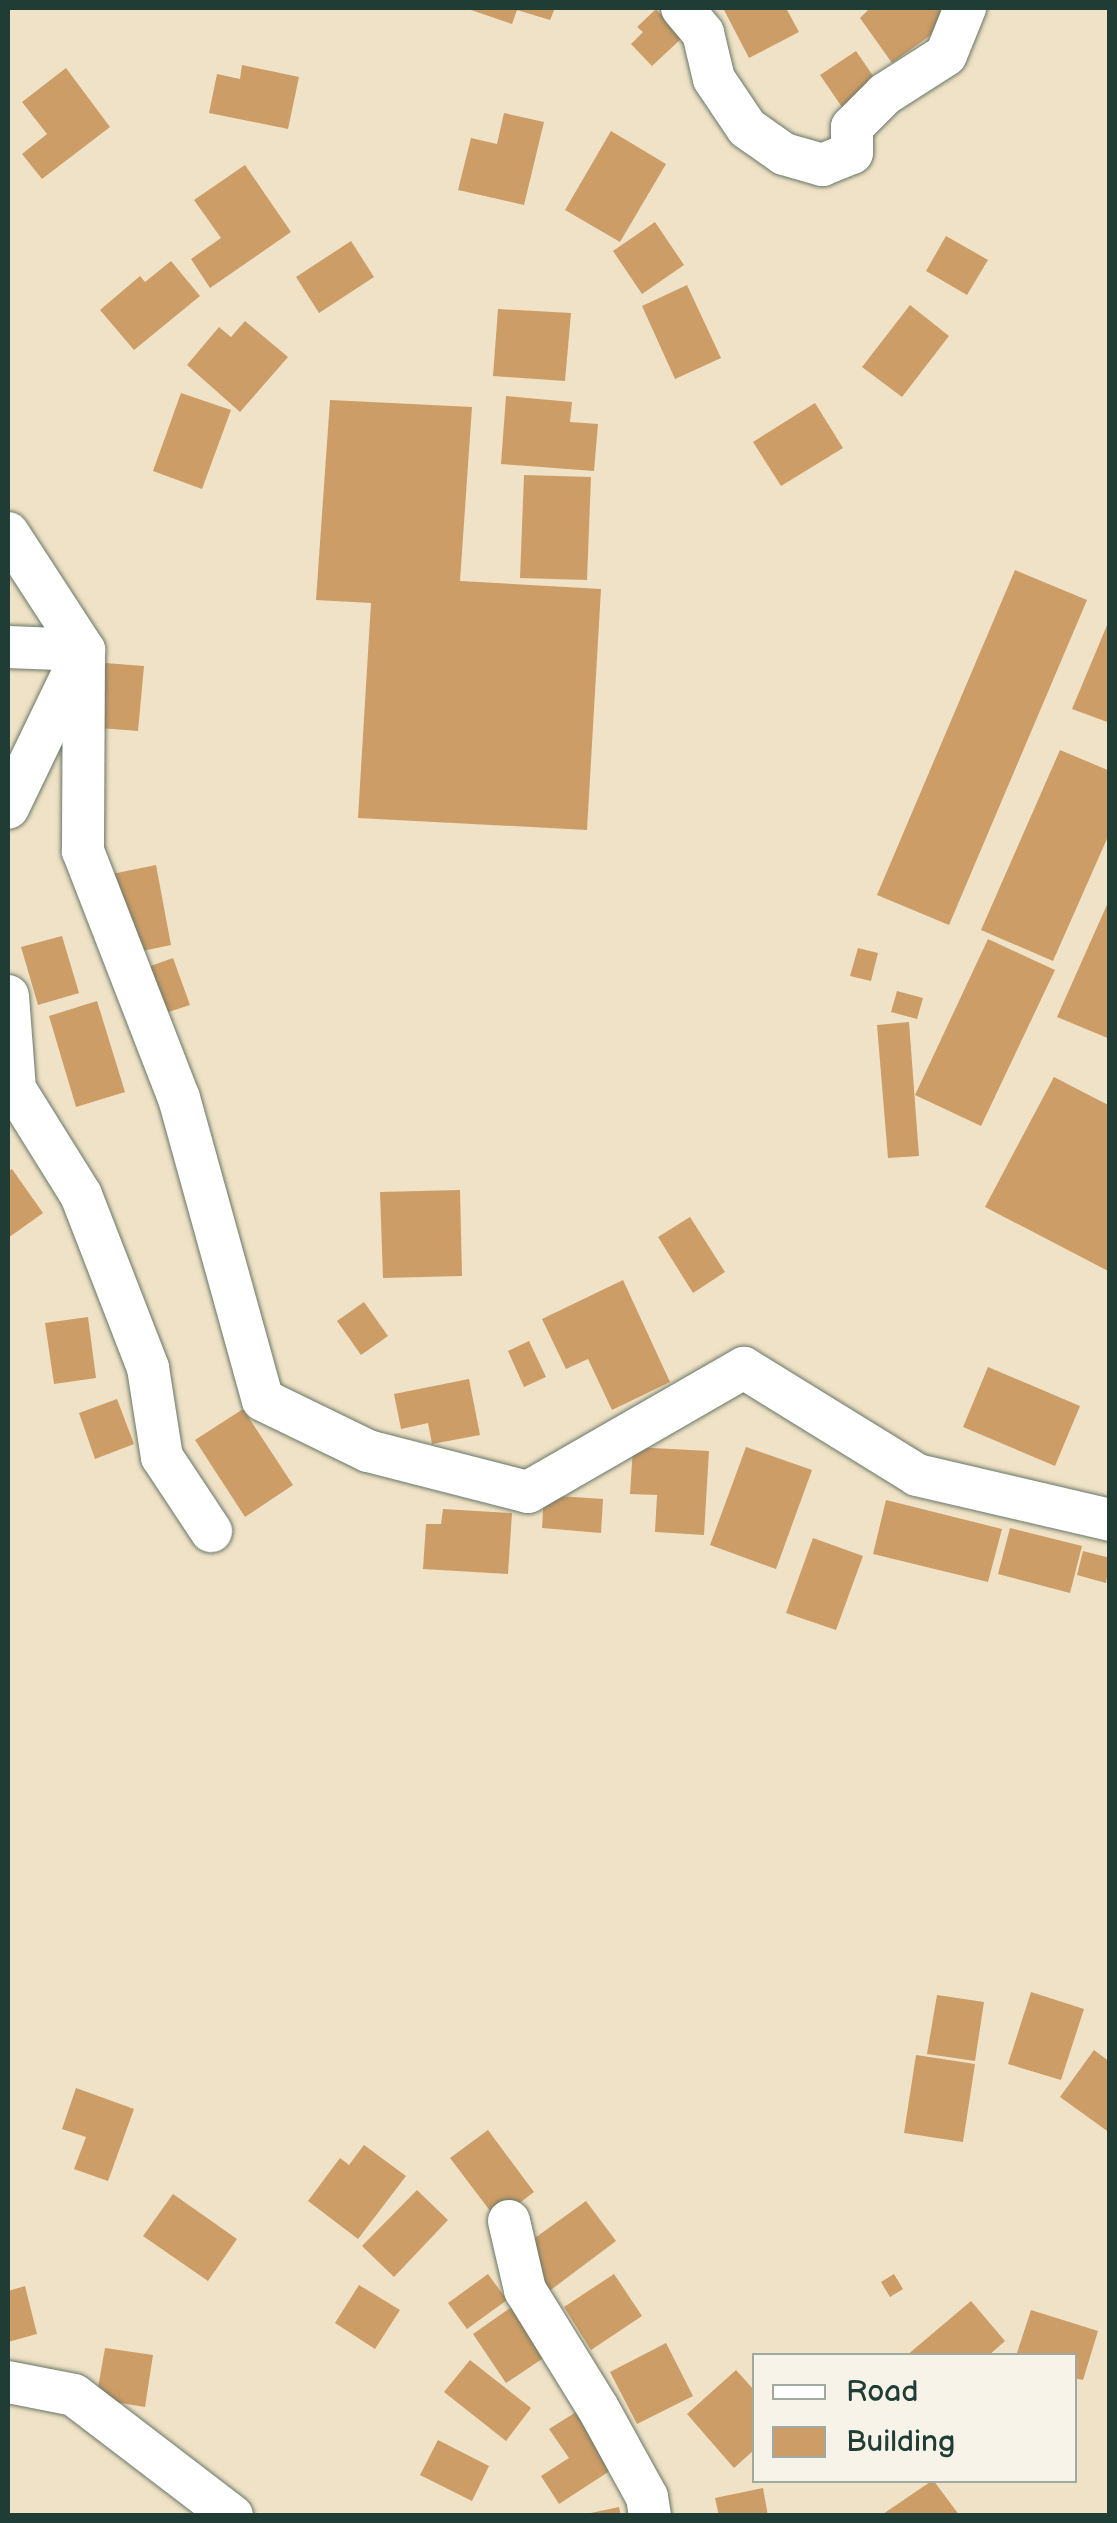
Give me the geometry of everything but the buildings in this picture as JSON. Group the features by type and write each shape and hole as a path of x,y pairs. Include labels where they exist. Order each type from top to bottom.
{"street":[{"path":"682,8 704,33 714,79 747,128 784,154 822,165 852,152 852,127 885,94 946,55 965,8"},
{"path":"8,533 84,650 83,852 179,1098 263,1400 368,1451 528,1492 744,1368 917,1475 1110,1520"},
{"path":"8,646 84,650"},
{"path":"8,808 84,650"},
{"path":"8,996 15,1089 81,1195 148,1368 162,1457 211,1531"},
{"path":"509,2221 525,2290 647,2496 650,2516"},
{"path":"8,2382 74,2394 232,2516"}]}
